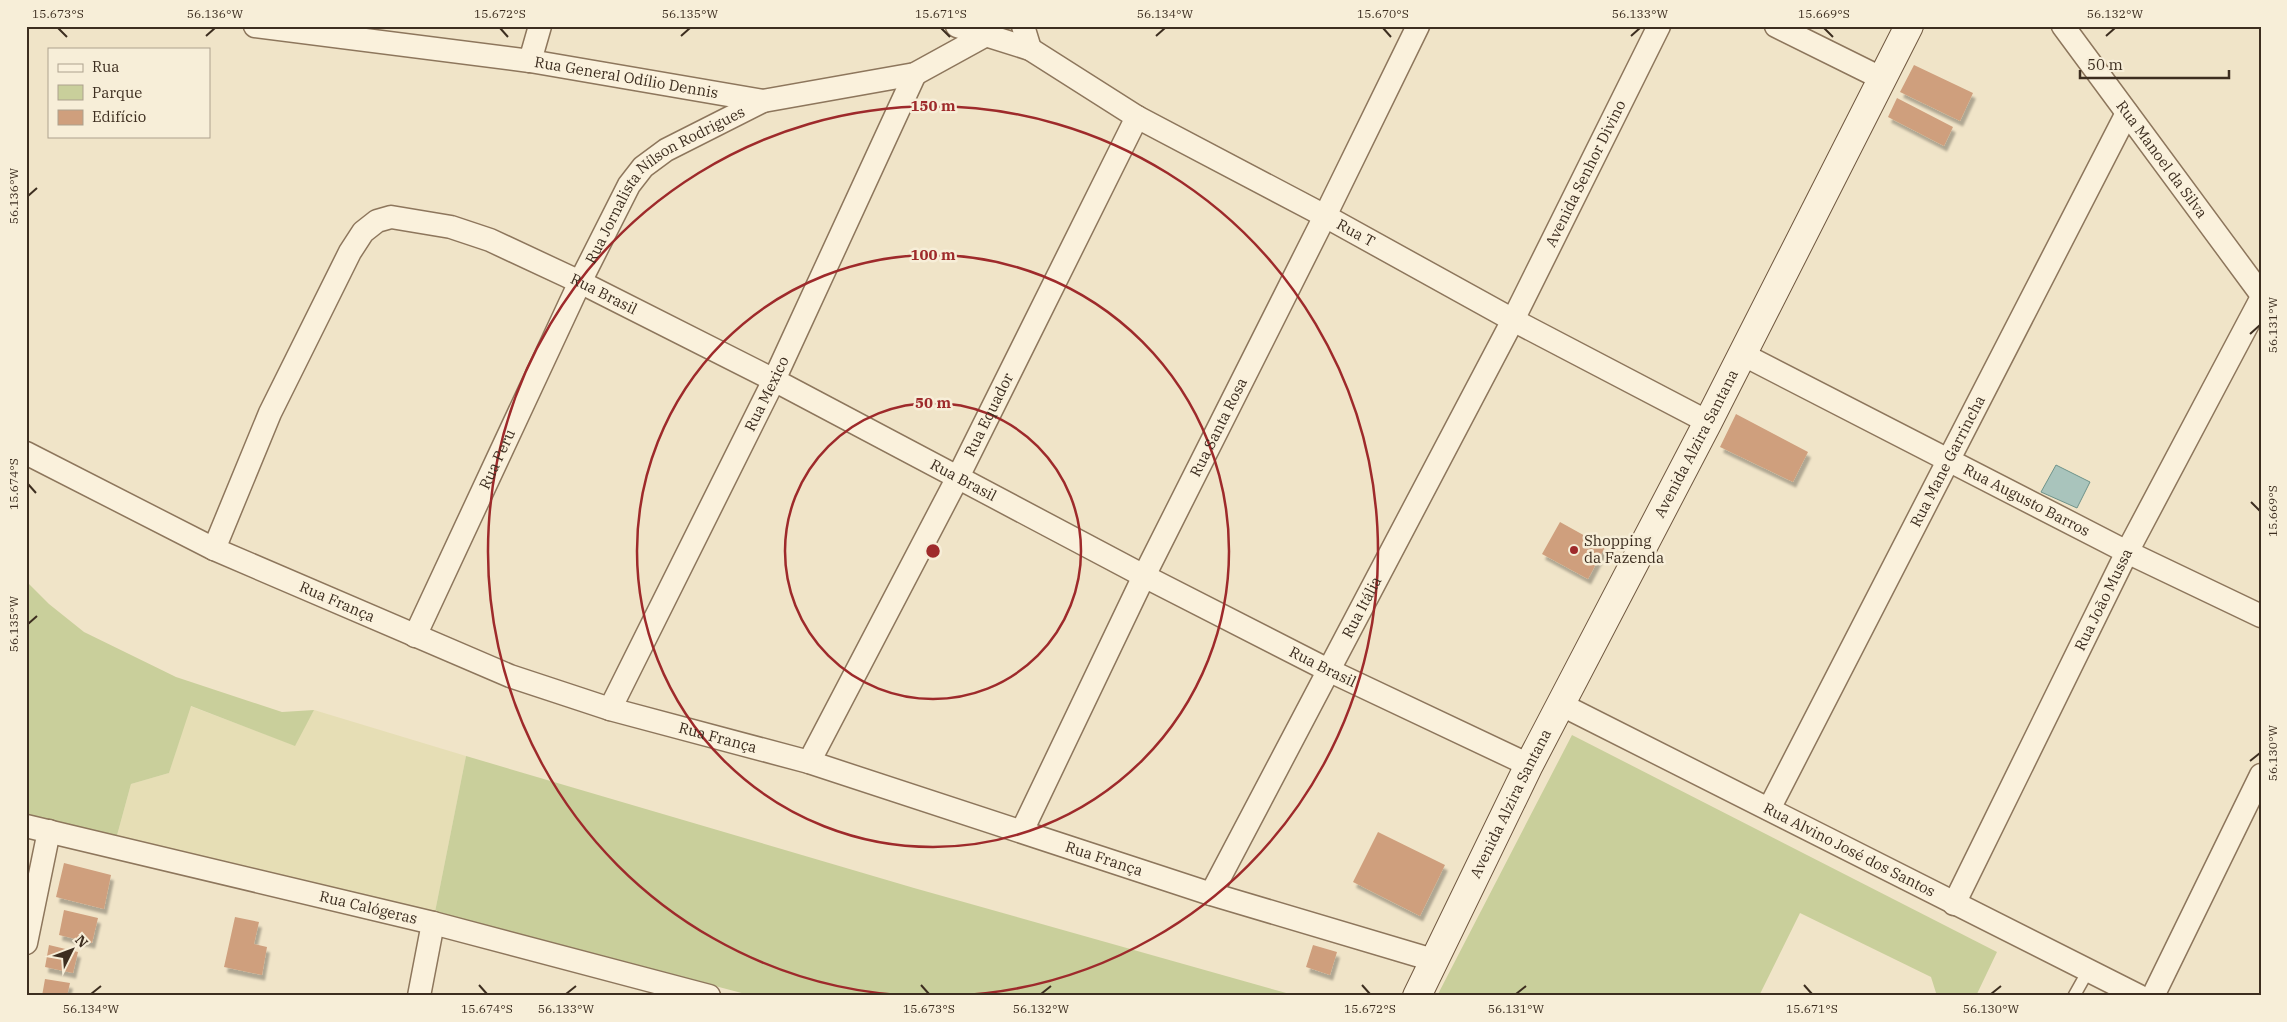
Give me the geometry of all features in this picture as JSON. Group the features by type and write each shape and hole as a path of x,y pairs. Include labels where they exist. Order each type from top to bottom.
{"main road":[{"name":"Avenida Alzira Santana","path":"1416,996 1560,704 1708,422 1909,26"}],"street":[{"name":"Rua General Odílio Dennis","path":"255,26 530,61 763,101 915,74 986,35"},
{"path":"530,61 540,26"},
{"name":"Rua T","path":"957,26 1030,49 1136,118 1326,216 1513,320 1708,422"},
{"path":"1023,26 1030,49"},
{"name":"Rua Santa Rosa","path":"1022,831 1144,576 1326,216 1418,26"},
{"name":"Avenida Senhor Divino","path":"1513,320 1659,26"},
{"path":"1776,26 1883,79"},
{"name":"Rua Manoel da Silva","path":"2063,26 2261,294"},
{"name":"Rua Mexico","path":"610,709 774,380 915,74"},
{"name":"Rua Jornalista Nílson Rodrigues","path":"580,282 629,185 643,167 666,150 763,101"},
{"name":"Rua Mane Garrincha","path":"1769,809 1946,460 2126,113"},
{"name":"Rua Equador","path":"809,762 958,477 1136,118"},
{"name":"Rua Brasil","path":"214,549 270,413 350,252 363,232 377,221 391,218 451,227 490,240 580,282 774,380 1144,576 1328,670 1529,765"},
{"name":"Rua Peru","path":"415,636 580,282"},
{"name":"Rua João Mussa","path":"1954,904 2127,552 2261,299"},
{"name":"Rua Itália","path":"1211,894 1513,320"},
{"name":"Rua Augusto Barros","path":"1742,354 2127,552 2261,616"},
{"name":"Rua França","path":"26,454 214,549 510,676 610,709 809,762 1211,894 1433,960"},
{"name":"Rua Alvino José dos Santos","path":"1560,704 2139,996"},
{"path":"2153,996 2261,775"},
{"name":"Rua Calógeras","path":"26,826 433,923 709,996"},
{"path":"26,943 49,831"},
{"path":"419,996 433,923"}],"lane":[{"path":"2074,996 2088,971"}],"shaded area":[{"path":"190,706 294,745 314,710 466,756 435,912 116,839 131,784 169,773"}],"green space":[{"path":"26,581 49,604 84,632 176,677 282,712 314,710 295,746 191,706 169,773 131,784 116,839 26,818"},
{"path":"1572,735 1997,952 1976,996 1937,996 1931,977 1800,913 1759,996 1437,996"},
{"path":"466,756 914,888 1297,996 753,996 435,912"}],"water":[{"path":"2056,465 2090,482 2077,508 2041,492"}],"building":[{"path":"1914,65 1973,93 1960,121 1900,92"},
{"path":"1897,98 1953,127 1944,146 1888,117"},
{"path":"1736,414 1808,452 1793,482 1720,447"},
{"name":"Shopping da Fazenda","path":"1560,522 1605,547 1588,579 1542,554"},
{"path":"1378,832 1445,865 1420,916 1353,882"},
{"path":"64,863 111,875 104,909 56,897"},
{"path":"64,910 98,918 92,943 59,935"},
{"path":"235,917 259,922 254,944 267,947 262,975 224,967"},
{"path":"49,945 78,952 73,973 45,967"},
{"path":"1313,945 1337,952 1330,975 1306,967"},
{"path":"45,979 70,983 67,996 42,996"}],"place":[{"name":"Shopping da Fazenda","path":"1574,550"}]}
